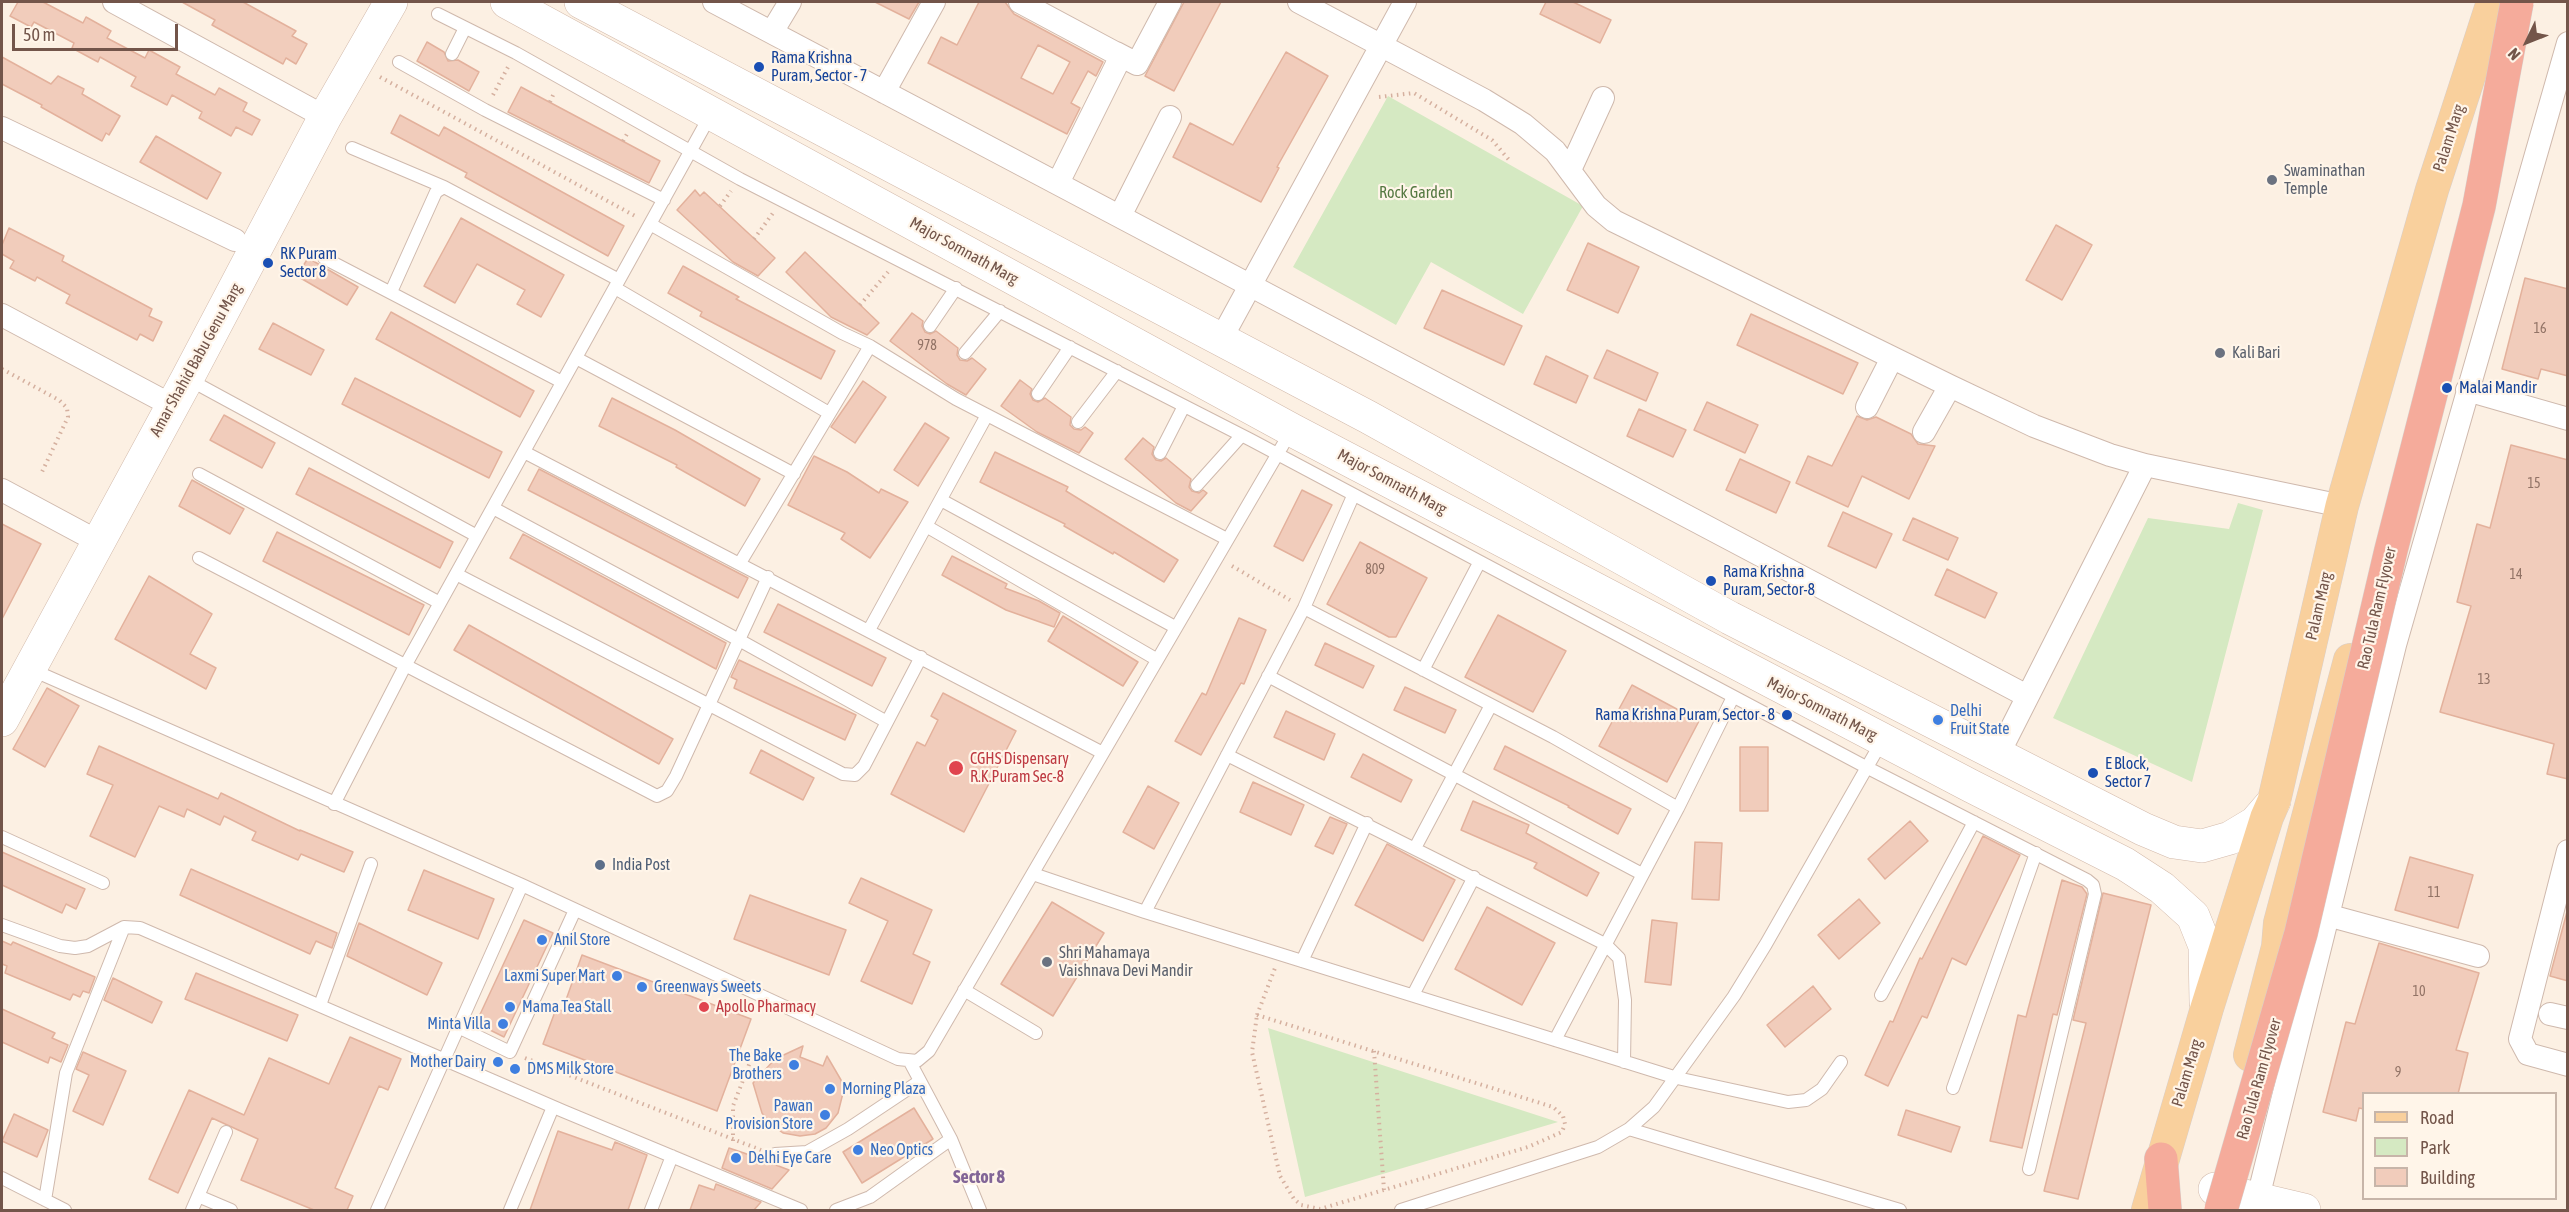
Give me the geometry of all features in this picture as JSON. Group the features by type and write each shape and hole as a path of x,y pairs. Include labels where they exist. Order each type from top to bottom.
{"highway":[{"name":"Rao Tula Ram Flyover","path":"2216,1204 2301,933 2391,550 2479,206 2517,2"},
{"path":"2161,1159 2165,1210"}],"main road":[{"name":"Palam Marg","path":"2148,1210 2161,1159 2207,1008 2274,801 2342,506 2433,190 2493,2"},
{"path":"2216,1204 2278,947 2283,911 2476,184 2529,2"}],"street":[{"path":"114,2 325,117"},
{"name":"Amar Shahid Babu Genu Marg","path":"5,704 28,668 179,392 325,117 391,2"},
{"name":"Major Somnath Marg","path":"507,2 712,113 1284,442 1882,740 2125,864 2162,888 2193,916 2205,946 2207,1008"},
{"path":"581,2 1368,417 1730,618 2143,829 2174,842 2202,846 2230,838 2255,823 2274,801"},
{"path":"714,2 2027,696"},
{"path":"771,32 790,2"},
{"path":"884,92 934,2"},
{"path":"1020,2 1137,64 1170,2"},
{"path":"1299,2 1523,124 1548,144 1596,206 1623,226 1892,358 2072,443 2145,465 2342,506"},
{"path":"1221,339 1405,2"},
{"path":"2257,1205 2395,645 2568,43"},
{"path":"1058,183 1121,56 1116,53"},
{"path":"1570,170 1603,98"},
{"path":"1120,216 1170,117"},
{"path":"2,128 235,240"},
{"path":"2,315 179,392"},
{"path":"1867,407 1892,358"},
{"path":"1924,432 1950,386"},
{"path":"2467,390 2568,419"},
{"path":"1998,755 2145,465"},
{"path":"2,490 97,541"},
{"path":"2125,864 2143,829"},
{"path":"2568,851 2520,1039 2528,1054 2568,1065"},
{"path":"2327,915 2478,956"},
{"path":"2216,1204 2304,1210"}],"lane":[{"path":"438,14 516,54 783,201 1241,436 1284,442 1353,496 1732,697 2087,880 2093,885 2095,894 2029,1169"},
{"path":"452,54 465,28"},
{"path":"399,62 485,110 664,200"},
{"path":"334,804 405,666 712,113"},
{"path":"352,148 444,187 617,284 830,413"},
{"path":"391,292 436,192 444,187"},
{"path":"651,224 842,333 870,346 987,415 1227,539"},
{"path":"324,258 562,382"},
{"path":"930,326 956,288"},
{"path":"965,353 1000,311"},
{"path":"740,563 870,346"},
{"path":"1038,393 1070,347"},
{"path":"576,358 794,474"},
{"path":"1078,422 1117,371"},
{"path":"179,392 477,536"},
{"path":"1160,453 1184,406"},
{"path":"869,630 987,415"},
{"path":"1197,485 1241,436"},
{"path":"28,668 522,885 898,1059 910,1062 924,1057 928,1051 1284,442"},
{"path":"524,452 1101,752"},
{"path":"199,474 440,603"},
{"path":"1145,912 1304,608 1353,496"},
{"path":"941,500 1175,627"},
{"path":"493,508 887,722"},
{"path":"926,526 1156,659"},
{"path":"199,558 657,796 667,791 676,776 768,577"},
{"path":"1423,670 1479,563"},
{"path":"456,574 833,771 849,776 860,772 864,766 921,657"},
{"path":"1304,608 1553,737 1678,808"},
{"path":"1268,676 1642,874"},
{"path":"1554,1040 1678,808 1732,697"},
{"path":"1415,848 1491,705"},
{"path":"1401,1210 1598,1147 1629,1129 1654,1107 1677,1078 1766,944 1882,740"},
{"path":"1227,755 1605,944 1619,958 1625,1000 1624,1062"},
{"path":"1881,995 1974,822"},
{"path":"1302,961 1367,823"},
{"path":"2,837 103,883"},
{"path":"1953,1088 2036,853"},
{"path":"320,1005 371,864"},
{"path":"1033,874 1145,912 1677,1078 1788,1102 1806,1100 1822,1089 1841,1062"},
{"path":"1413,995 1474,878"},
{"path":"377,1210 522,885"},
{"path":"458,1027 510,1052 575,910"},
{"path":"2,925 60,946 75,948 88,946 124,927 140,928 553,1107 801,1210"},
{"path":"45,1200 66,1073 124,927"},
{"path":"964,990 1035,1033"},
{"path":"910,1062 951,1138 980,1210"},
{"path":"775,1154 807,1152 848,1129 920,1081"},
{"path":"510,1210 553,1107"},
{"path":"1629,1129 1896,1210"},
{"path":"192,1210 226,1132"},
{"path":"838,1210 870,1197 951,1138"},
{"path":"651,1210 672,1156"},
{"path":"2,1178 65,1210"},
{"path":"198,1196 231,1210"}],"path":[{"path":"485,110 516,54"},
{"path":"355,64 651,224"},
{"path":"1368,69 1389,81 1374,108"},
{"path":"1379,97 1414,93 1492,140 1510,161"},
{"path":"754,239 783,201"},
{"path":"860,305 898,260"},
{"path":"2,369 58,400 67,408 68,417 41,474"},
{"path":"1216,557 1304,608"},
{"path":"1257,1015 1553,1107 1563,1116 1565,1124 1562,1132 1528,1147 1320,1210 1301,1205 1294,1199 1280,1176 1252,1052 1257,1015 1280,954"},
{"path":"733,1141 734,1106 757,1044"},
{"path":"510,1052 733,1141 775,1154"},
{"path":"1374,1052 1384,1190"}],"green space":[{"name":"Rock Garden","path":"1388,96 1583,206 1523,314 1431,262 1396,325 1293,267"},
{"path":"2238,503 2263,510 2192,782 2053,718 2148,518 2229,529"},
{"path":"1268,1028 1558,1122 1305,1197"}],"building":[{"path":"18,2 43,2 83,23 86,17 111,31 107,38 145,58 149,50 180,67 176,74 215,95 219,88 247,103 243,111 260,120 252,135 236,127 231,136 199,118 202,112 172,95 167,105 131,86 136,77 100,57 98,62 72,48 74,43 34,22 31,27 10,16"},
{"path":"182,2 243,2 296,31 292,36 307,44 296,64 286,58 283,64 212,25 215,20"},
{"path":"875,2 919,2 909,19"},
{"path":"979,2 1005,2 1014,14 1103,62 1096,76 1088,71 1071,103 1080,108 1067,134 928,63 941,37 957,45","holes":["1038,45 1070,62 1053,94 1021,78"]},
{"path":"1184,2 1221,2 1174,91 1145,76"},
{"path":"1546,2 1573,2 1611,20 1600,43 1540,14"},
{"path":"427,42 444,52 448,61 458,60 479,72 469,91 417,61"},
{"path":"1286,52 1328,76 1277,167 1279,168 1261,202 1173,157 1190,123 1233,145"},
{"path":"2,57 51,84 58,76 84,89 82,94 120,116 109,135 106,133 102,141 2,84"},
{"path":"521,87 660,161 649,183 508,112"},
{"path":"400,115 439,136 444,127 624,226 608,256 465,177 467,173 391,133"},
{"path":"156,136 221,173 207,199 140,162"},
{"path":"695,190 700,196 704,192 775,258 758,276 733,262 677,210"},
{"path":"461,218 564,275 541,317 517,304 525,290 477,264 455,303 424,286"},
{"path":"2056,225 2092,245 2062,300 2026,280"},
{"path":"9,228 64,256 62,261 152,309 149,316 162,322 153,341 140,334 137,340 66,303 70,295 37,277 35,281 10,268 14,261 2,254 2,245"},
{"path":"1588,243 1639,267 1618,313 1567,290"},
{"path":"805,252 879,323 867,335 831,317 786,272"},
{"path":"308,258 358,287 347,305 297,276"},
{"path":"683,266 739,297 736,299 835,351 821,379 700,316 702,312 668,293"},
{"path":"2525,278 2568,289 2568,376 2541,369 2538,379 2502,369"},
{"path":"1442,290 1522,326 1504,365 1424,328"},
{"path":"391,312 534,391 520,417 376,339"},
{"path":"912,313 923,321 922,326 925,332 930,334 936,331 958,348 957,355 960,360 967,361 972,358 986,369 966,395 947,384 890,341"},
{"path":"1751,314 1858,363 1843,394 1737,345"},
{"path":"273,323 324,350 311,375 259,349"},
{"path":"1607,350 1658,373 1646,401 1594,378"},
{"path":"1546,356 1588,376 1576,403 1534,384"},
{"path":"355,378 502,452 489,478 342,404"},
{"path":"1020,380 1032,389 1030,394 1033,400 1038,402 1045,398 1071,417 1070,425 1074,429 1081,430 1085,427 1093,433 1079,453 1037,432 1001,406"},
{"path":"863,381 886,397 855,443 831,427"},
{"path":"612,398 675,430 760,479 745,506 676,467 677,465 599,426"},
{"path":"1707,402 1758,425 1745,453 1694,430"},
{"path":"1639,409 1686,430 1673,457 1627,436"},
{"path":"224,415 275,443 262,468 210,440"},
{"path":"1857,416 1867,420 1876,417 1911,434 1918,444 1935,446 1909,499 1862,476 1848,507 1796,483 1808,456 1832,466"},
{"path":"925,423 949,438 918,486 894,470"},
{"path":"1143,438 1154,447 1152,454 1156,460 1161,461 1166,458 1191,479 1189,487 1192,491 1199,493 1203,490 1207,493 1191,511 1176,503 1125,459"},
{"path":"2511,445 2568,460 2568,779 2547,774 2554,744 2440,712 2471,606 2457,602 2477,524 2490,528"},
{"path":"995,452 1068,487 1066,491 1178,560 1164,582 1064,526 1065,524 980,482"},
{"path":"814,456 847,472 879,493 881,489 908,502 870,558 841,539 845,533 788,505"},
{"path":"1740,459 1790,482 1776,513 1726,490"},
{"path":"309,468 453,542 440,568 296,494"},
{"path":"539,469 748,578 738,598 528,490"},
{"path":"192,480 244,509 230,534 179,506"},
{"path":"1302,490 1332,505 1303,561 1274,546"},
{"path":"1843,512 1892,534 1876,568 1828,546"},
{"path":"1913,518 1958,538 1948,560 1903,540"},
{"path":"2,524 41,544 2,619"},
{"path":"277,532 424,605 409,635 263,561"},
{"path":"523,534 726,643 716,669 510,558"},
{"path":"1360,542 1427,578 1396,637 1389,637 1327,604"},
{"path":"952,556 1007,584 1005,588 1039,601 1060,613 1054,627 1006,610 942,575"},
{"path":"1947,569 1997,593 1985,618 1935,595"},
{"path":"149,576 212,614 190,654 216,668 206,689 115,639"},
{"path":"778,604 886,658 872,686 764,632"},
{"path":"1498,615 1566,651 1533,712 1465,677"},
{"path":"1063,616 1138,662 1123,686 1048,641"},
{"path":"1239,618 1266,630 1244,684 1241,683 1201,755 1175,741 1202,693 1206,695"},
{"path":"469,625 673,739 659,764 454,650"},
{"path":"1325,643 1374,666 1363,688 1315,665"},
{"path":"739,660 856,715 845,740 734,688 737,680 731,677"},
{"path":"1632,685 1699,721 1667,782 1599,746"},
{"path":"1405,687 1456,710 1445,733 1394,710"},
{"path":"47,688 79,706 45,767 13,749"},
{"path":"943,693 1016,731 964,832 891,794 917,742 925,746 938,720 931,716"},
{"path":"1286,711 1335,734 1324,760 1274,737"},
{"path":"99,746 218,799 221,793 300,831 353,852 344,872 301,854 298,860 252,840 256,832 224,816 220,825 187,809 184,817 159,806 135,857 90,836 113,785 87,774"},
{"path":"1505,746 1631,809 1618,834 1569,806 1494,769"},
{"path":"1740,747 1768,747 1768,811 1740,811"},
{"path":"761,750 814,778 803,800 750,773"},
{"path":"1363,754 1412,780 1401,802 1351,777"},
{"path":"1253,782 1304,805 1291,835 1240,812"},
{"path":"1148,786 1179,803 1154,849 1123,832"},
{"path":"1473,801 1529,825 1526,833 1599,873 1587,896 1534,868 1537,863 1461,830"},
{"path":"1330,817 1347,824 1333,854 1315,846"},
{"path":"1910,821 1928,841 1885,879 1868,859"},
{"path":"1983,836 2020,855 1966,965 1952,958 1927,1018 1922,1016 1888,1086 1865,1075 1890,1021 1893,1022 1920,958 1922,959"},
{"path":"1695,842 1722,843 1719,900 1692,899"},
{"path":"1387,844 1455,880 1423,941 1355,905"},
{"path":"2,852 85,889 76,909 66,904 62,913 2,885"},
{"path":"2410,857 2473,875 2458,928 2395,910"},
{"path":"191,869 337,933 332,948 316,941 310,954 180,895"},
{"path":"424,870 494,899 478,939 408,910"},
{"path":"861,878 932,910 913,954 930,962 912,1004 861,981 888,921 849,903"},
{"path":"2062,880 2082,887 2087,894 2057,1015 2053,1014 2022,1148 1990,1141 2018,1015 2026,1017"},
{"path":"2103,893 2151,905 2078,1199 2044,1191 2086,1023 2073,1020"},
{"path":"750,895 846,930 829,975 734,939"},
{"path":"1859,899 1880,923 1839,959 1818,935"},
{"path":"1052,902 1104,933 1053,1016 1001,984"},
{"path":"1487,907 1555,943 1522,1005 1455,969"},
{"path":"2568,908 2568,981 2550,976"},
{"path":"524,920 553,933 504,1037 476,1023"},
{"path":"1652,920 1677,923 1671,985 1645,982"},
{"path":"359,923 442,963 427,995 347,956"},
{"path":"2,941 11,945 13,942 95,977 89,993 83,991 80,997 73,994 70,1000 5,973 7,966 2,964"},
{"path":"2379,943 2479,973 2456,1050 2468,1053 2458,1092 2362,1092 2362,1109 2359,1108 2356,1121 2323,1112 2346,1022 2355,1024"},
{"path":"582,955 751,1019 717,1111 543,1044 556,1009 562,1011"},
{"path":"196,973 298,1015 287,1041 185,999"},
{"path":"113,978 162,1002 152,1023 104,1000"},
{"path":"1813,986 1831,1009 1785,1047 1767,1025"},
{"path":"2,1009 55,1033 52,1038 68,1045 61,1062 50,1057 48,1063 2,1042"},
{"path":"350,1037 401,1059 388,1090 379,1086 335,1188 353,1196 347,1210 314,1210 241,1180 258,1139 212,1118 178,1193 149,1179 189,1090 244,1115 269,1058 329,1084"},
{"path":"803,1046 800,1057 823,1066 827,1056 841,1080 843,1093 838,1113 826,1128 815,1134 800,1136 783,1133 770,1124 762,1113 753,1083 775,1059"},
{"path":"83,1052 126,1071 103,1125 73,1111 89,1075 76,1069"},
{"path":"914,1108 933,1139 862,1183 843,1152"},
{"path":"1906,1110 1960,1127 1951,1152 1898,1135"},
{"path":"14,1114 48,1130 37,1157 2,1141"},
{"path":"558,1131 612,1150 615,1142 647,1155 628,1210 530,1210"},
{"path":"729,1148 789,1170 772,1189 722,1168"},
{"path":"716,1184 761,1202 754,1210 690,1210 699,1185 714,1190"}],"place":[{"name":"Rama Krishna Puram, Sector - 7","path":"759,67"},
{"name":"Swaminathan Temple","path":"2272,180"},
{"name":"RK Puram Sector 8","path":"268,263"},
{"name":"Kali Bari","path":"2220,353"},
{"name":"Malai Mandir","path":"2447,388"},
{"name":"Rama Krishna Puram, Sector-8","path":"1711,581"},
{"name":"Rama Krishna Puram, Sector - 8","path":"1787,715"},
{"name":"Delhi Fruit State","path":"1938,720"},
{"name":"CGHS Dispensary R.K.Puram Sec-8","path":"956,768"},
{"name":"E Block, Sector 7","path":"2093,773"},
{"name":"India Post","path":"600,865"},
{"name":"Anil Store","path":"542,940"},
{"name":"Shri Mahamaya Vaishnava Devi Mandir","path":"1047,962"},
{"name":"Laxmi Super Mart","path":"617,976"},
{"name":"Greenways Sweets","path":"642,987"},
{"name":"Mama Tea Stall","path":"510,1007"},
{"name":"Apollo Pharmacy","path":"704,1007"},
{"name":"Minta Villa","path":"503,1024"},
{"name":"Mother Dairy","path":"498,1062"},
{"name":"The Bake Brothers","path":"794,1065"},
{"name":"DMS Milk Store","path":"515,1069"},
{"name":"Morning Plaza","path":"830,1089"},
{"name":"Pawan Provision Store","path":"825,1115"},
{"name":"Neo Optics","path":"858,1150"},
{"name":"Delhi Eye Care","path":"736,1158"}],"district":[{"name":"Sector 8","path":"979,1177"}]}
